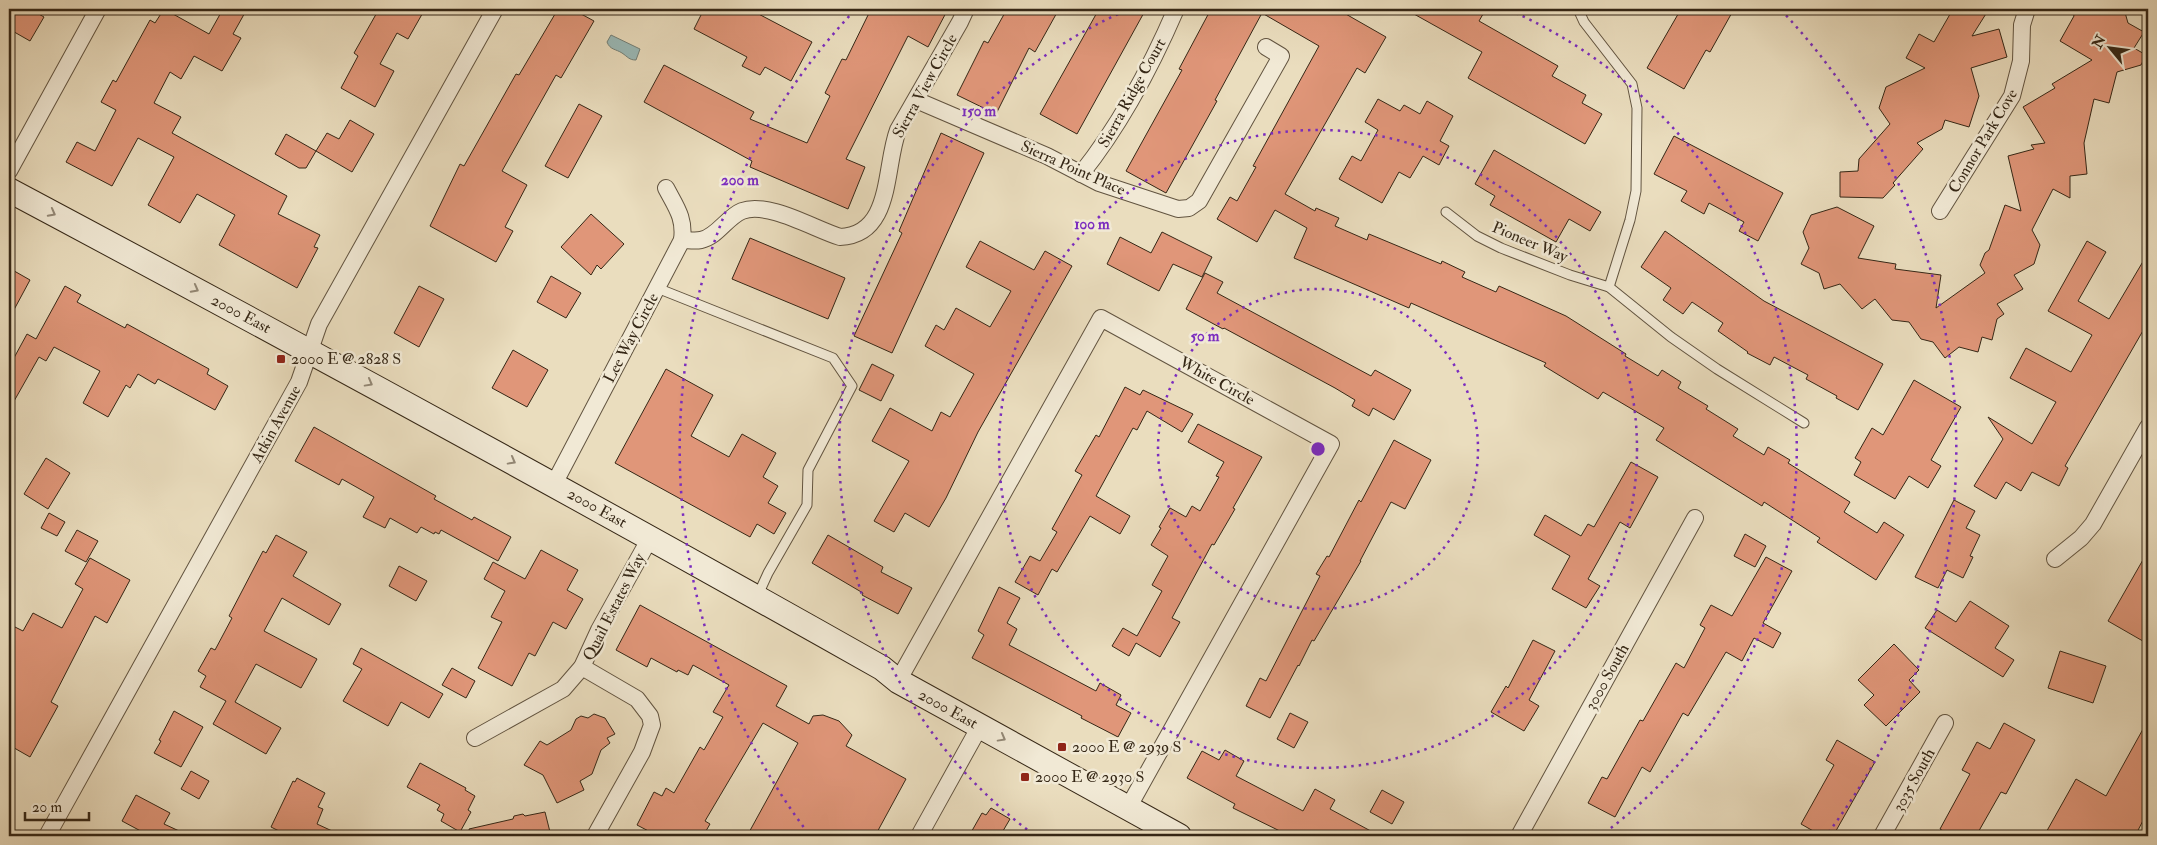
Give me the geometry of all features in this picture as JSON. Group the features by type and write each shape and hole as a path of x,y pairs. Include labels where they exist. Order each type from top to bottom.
{"street":[{"path":"9,171 98,9"},
{"name":"Atkin Avenue","path":"48,836 299,382 319,324 496,9"},
{"name":"Sierra View Circle","path":"682,240 702,240 710,236 734,216 751,209 771,210 840,237 860,233 874,222 879,214 895,138 966,9"},
{"name":"Sierra Ridge Court","path":"1081,174 1101,149 1154,60 1176,9"},
{"name":"Connor Park Cove","path":"1940,211 2012,96 2020,68 2022,24 2027,9"},
{"name":"Sierra Point Place","path":"916,100 1047,156 1099,183 1178,209 1189,208 1199,200 1281,56 1266,47"},
{"path":"666,188 682,219 684,227 682,240"},
{"name":"2000 East","path":"9,190 554,484 882,668 898,681 1179,836"},
{"name":"Lee Way Circle","path":"554,484 682,240"},
{"name":"White Circle","path":"898,681 1101,318 1332,444 1128,808"},
{"path":"2056,558 2081,538 2093,524 2148,427"},
{"name":"3000 South","path":"1519,836 1695,518"},
{"name":"Quail Estates Way","path":"595,836 642,752 652,725 650,716 637,699 582,667 599,630 650,538"},
{"path":"475,738 563,689 582,667"},
{"name":"3035 South","path":"1882,836 1945,723"},
{"path":"919,836 980,726"}],"lane":[{"path":"1578,9 1584,22 1632,84 1637,108 1636,191 1630,220 1609,287 1672,337 1717,369 1804,423"},
{"name":"Pioneer Way","path":"1446,212 1477,236 1502,248 1570,275 1609,287"},
{"path":"657,288 833,358 852,386 808,470 807,505 768,573 757,597"}],"water":[{"path":"611,35 640,49 636,60 630,59 610,47 607,42"}],"building":[{"path":"9,9 30,9 44,17 30,41 9,29"},
{"path":"164,9 209,34 223,9 247,9 233,34 241,38 222,71 194,56 181,79 170,72 154,103 181,117 172,133 287,196 278,214 320,235 314,247 318,248 297,288 219,245 235,215 197,194 180,223 148,205 174,157 138,138 112,186 66,162 77,142 95,151 116,110 101,102 113,80 116,82 150,20 155,23"},
{"path":"379,9 425,9 408,39 397,33 380,64 394,71 375,107 341,88 358,56 354,53"},
{"path":"558,9 572,9 594,21 561,78 556,75 502,171 527,185 505,227 513,231 496,262 430,226 460,164 464,166 516,74 519,75"},
{"path":"704,9 749,9 812,42 791,81 765,67 760,75 742,66 747,57 694,29"},
{"path":"871,9 948,9 928,47 908,36 846,159 865,167 848,209 750,167 752,161 644,102 664,65 754,112 750,119 807,143 830,96 825,93 842,59 846,60"},
{"path":"1007,9 1059,9 1035,52 1029,48 996,114 957,95 984,41 988,43"},
{"path":"1099,9 1146,9 1077,134 1040,114"},
{"path":"1211,9 1337,9 1386,37 1365,73 1357,68 1285,194 1315,211 1316,208 1339,218 1335,226 1367,240 1369,234 1441,264 1442,261 1465,272 1462,277 1496,292 1499,286 1566,316 1658,376 1662,370 1681,382 1678,388 1708,406 1706,409 1738,429 1733,436 1764,455 1768,447 1790,460 1788,463 1850,502 1844,512 1877,533 1884,522 1904,535 1876,580 1817,542 1820,538 1764,502 1762,506 1656,440 1664,428 1603,392 1598,399 1544,366 1546,363 1411,303 1409,308 1294,258 1307,228 1275,210 1257,242 1217,219 1230,197 1237,201 1256,167 1253,166 1319,46 1262,13 1215,100 1217,101 1166,193 1126,171 1182,70 1179,69"},
{"path":"1405,9 1486,9 1479,21 1558,66 1552,76 1586,95 1582,103 1602,114 1585,144 1468,78 1482,52"},
{"path":"1681,9 1734,9 1710,52 1706,50 1684,89 1647,68"},
{"path":"1953,9 1989,9 1972,36 1999,29 2007,57 1971,68 1979,96 1969,127 1945,120 1942,129 1917,143 1923,149 1893,183 1895,185 1883,198 1840,197 1840,172 1858,171 1859,159 1890,124 1879,108 1886,87 1925,68 1906,58 1919,34 1934,42"},
{"path":"2072,9 2124,9 2128,23 2144,32 2134,48 2146,55 2141,65 2117,72 2109,103 2094,99 2084,143 2087,174 2070,176 2070,198 2053,189 2032,230 2040,245 2034,264 2014,275 2023,289 1997,304 2004,314 1997,319 1992,340 1982,337 1978,352 1959,347 1945,358 1933,342 1921,339 1909,322 1892,320 1875,299 1862,309 1840,284 1824,289 1819,273 1801,264 1809,248 1803,232 1811,215 1837,207 1874,226 1858,258 1896,264 1895,269 1941,275 1936,308 1985,273 1980,265 1985,253 1989,250 2005,205 2021,211 2008,156 2034,149 2031,145 2045,143 2023,107 2055,88 2052,84 2092,60 2060,41 2074,16"},
{"path":"1378,99 1400,111 1404,105 1420,114 1427,101 1453,116 1440,141 1449,146 1439,165 1423,156 1410,178 1399,172 1382,203 1339,179 1352,156 1361,161 1378,130 1365,122"},
{"path":"579,104 602,116 568,178 545,166"},
{"path":"350,120 374,134 352,172 316,151 327,133 339,139"},
{"path":"941,133 984,153 892,353 854,336 902,233 899,231"},
{"path":"286,134 316,151 306,168 299,168 275,154"},
{"path":"1674,136 1783,193 1758,241 1739,231 1744,222 1709,203 1704,214 1681,201 1687,191 1654,174"},
{"path":"1494,150 1601,212 1590,231 1569,219 1556,242 1490,205 1495,196 1475,184"},
{"path":"591,214 624,244 601,269 597,265 591,275 561,247"},
{"path":"1665,231 1764,301 1883,364 1858,410 1806,379 1808,375 1774,357 1770,365 1747,353 1718,331 1723,323 1692,302 1683,314 1663,300 1671,288 1641,267"},
{"path":"1162,232 1212,257 1202,277 1173,264 1159,291 1107,264 1120,237 1151,253"},
{"path":"750,238 845,278 828,319 732,279"},
{"path":"980,241 1034,270 1045,251 1072,266 978,432 946,498 929,527 905,513 894,532 874,521 909,461 872,441 890,408 932,431 941,412 950,417 974,374 925,346 936,325 944,330 956,308 990,327 1011,291 966,267"},
{"path":"2087,241 2106,252 2078,301 2109,319 2148,253 2148,322 2065,466 2068,468 2059,486 2032,472 2021,491 2006,482 1996,499 1974,486 2003,439 1988,417 2032,444 2056,402 2010,378 2026,348 2071,372 2092,335 2048,311"},
{"path":"9,268 30,280 9,319"},
{"path":"1205,273 1223,282 1217,293 1371,376 1375,370 1411,390 1394,420 1373,408 1369,416 1352,406 1355,400 1335,388 1186,309"},
{"path":"551,276 581,293 566,318 537,302"},
{"path":"65,286 81,295 77,302 125,328 127,324 209,369 207,374 228,386 215,410 158,379 155,384 138,374 130,388 126,385 108,417 83,403 100,371 54,347 46,361 39,357 9,410 9,367 27,334 36,339"},
{"path":"419,286 444,299 419,347 394,333"},
{"path":"513,350 548,370 527,407 492,388"},
{"path":"872,364 894,375 881,401 859,390"},
{"path":"666,369 713,395 691,436 729,457 742,434 776,453 763,477 778,486 768,503 786,513 774,534 757,524 750,537 615,463"},
{"path":"1914,380 1961,407 1931,460 1941,466 1928,488 1909,476 1895,499 1854,475 1861,462 1855,458 1872,428 1883,435"},
{"path":"1125,387 1140,395 1143,390 1193,414 1182,432 1147,411 1137,430 1133,428 1096,496 1130,516 1120,534 1090,516 1057,572 1052,569 1038,595 1015,582 1030,556 1040,561 1057,532 1052,529 1082,475 1075,471 1096,435 1099,437"},
{"path":"1198,424 1262,457 1233,508 1235,509 1214,545 1212,544 1172,618 1180,622 1160,657 1136,643 1129,656 1112,646 1123,628 1137,636 1162,591 1152,585 1168,556 1151,545 1161,528 1159,527 1170,508 1186,517 1192,506 1200,511 1219,477 1216,476 1224,462 1188,442"},
{"path":"314,427 436,496 434,499 472,520 474,517 511,537 498,561 441,530 439,534 435,532 434,534 421,527 417,533 390,518 385,528 363,517 374,497 342,479 339,485 295,461"},
{"path":"1394,440 1431,460 1405,509 1391,502 1361,561 1314,641 1312,640 1270,718 1246,706 1260,678 1266,681 1320,576 1316,574 1327,556 1329,557"},
{"path":"46,458 70,473 48,509 24,494"},
{"path":"1631,462 1658,477 1630,528 1620,522 1588,579 1600,586 1586,608 1552,589 1570,556 1534,535 1545,515 1581,536 1588,524 1594,527"},
{"path":"1954,500 1975,511 1966,528 1980,535 1970,556 1973,557 1963,578 1947,570 1938,588 1915,577"},
{"path":"49,513 65,522 57,536 41,528"},
{"path":"77,530 98,541 86,562 65,551"},
{"path":"1745,534 1766,546 1755,567 1734,556"},
{"path":"276,535 307,552 293,576 341,604 329,625 282,598 264,631 317,659 301,688 256,664 235,702 281,728 266,754 213,724 226,701 200,687 206,676 198,671 211,648 215,650 232,618 229,616 263,551 266,553"},
{"path":"828,535 883,567 881,572 912,588 898,614 862,595 863,593 812,563"},
{"path":"541,550 578,570 567,590 583,599 566,629 553,622 535,656 529,653 512,686 478,668 502,622 491,617 505,591 484,579 493,562 525,579"},
{"path":"2148,551 2148,644 2108,621"},
{"path":"1766,557 1792,571 1763,623 1781,633 1773,648 1754,638 1742,661 1726,652 1688,716 1683,713 1650,772 1642,767 1615,817 1588,803 1602,777 1607,779 1640,720 1643,721 1676,663 1684,668 1705,628 1700,625 1711,605 1732,616"},
{"path":"90,558 130,580 107,623 95,616 51,702 58,706 30,757 9,745 9,624 23,631 33,613 62,628 83,589 75,584"},
{"path":"399,566 427,581 416,601 389,586"},
{"path":"999,587 1020,598 1007,623 1017,629 1009,645 1096,691 1100,683 1121,695 1116,705 1131,713 1118,737 972,658 984,635 978,631"},
{"path":"1970,601 2009,626 1995,648 2014,660 2003,677 1925,628 1937,610 1956,622"},
{"path":"640,605 787,686 776,706 809,724 813,716 823,715 839,721 852,735 846,746 906,779 875,836 747,836 798,743 763,723 705,821 710,824 703,836 658,836 637,825 654,792 662,796 666,788 674,793 700,747 704,750 723,717 713,712 729,685 693,665 688,675 678,670 677,672 651,658 647,667 616,650"},
{"path":"1533,640 1555,651 1529,700 1539,706 1524,731 1491,712 1506,686 1508,688"},
{"path":"1894,644 1919,670 1909,680 1920,692 1886,726 1864,705 1874,695 1858,680"},
{"path":"361,648 443,694 429,718 401,702 388,726 343,701 362,669 353,664"},
{"path":"2060,651 2106,666 2093,703 2048,688"},
{"path":"452,668 475,681 466,698 442,685"},
{"path":"174,711 203,727 181,767 154,753"},
{"path":"1290,713 1308,722 1294,748 1277,739"},
{"path":"594,714 605,718 615,734 607,738 610,743 601,750 592,774 580,781 584,790 557,803 543,775 524,765 540,741 547,745 571,730 576,719 581,716 588,718"},
{"path":"2148,720 2148,811 2135,836 2044,836 2076,779 2106,796"},
{"path":"2004,723 2035,740 2006,794 2001,792 1976,836 1952,836 1940,829 1970,774 1962,770 1977,742 1990,749"},
{"path":"1837,740 1875,762 1833,836 1822,836 1801,824 1834,765 1826,760"},
{"path":"1225,750 1244,761 1236,776 1303,811 1315,789 1335,800 1330,809 1380,836 1290,836 1233,808 1235,804 1187,778 1202,751 1219,760"},
{"path":"420,763 466,788 465,790 475,796 468,810 471,812 460,832 441,821 444,814 437,810 440,805 407,787"},
{"path":"191,771 209,781 199,799 181,789"},
{"path":"297,778 325,793 318,807 323,809 317,824 343,836 289,836 271,827 293,781 295,782"},
{"path":"1382,790 1404,802 1392,824 1370,812"},
{"path":"136,795 170,813 164,824 190,836 150,836 122,821"},
{"path":"991,808 1010,819 1000,836 969,836 982,813 986,815"},
{"path":"545,812 551,836 470,836 469,829 513,819 514,816"}],"place":[{"name":"2000 E @ 2828 S","path":"281,359"},
{"name":"2000 E @ 2939 S","path":"1062,747"},
{"name":"2000 E @ 2930 S","path":"1025,777"}]}
